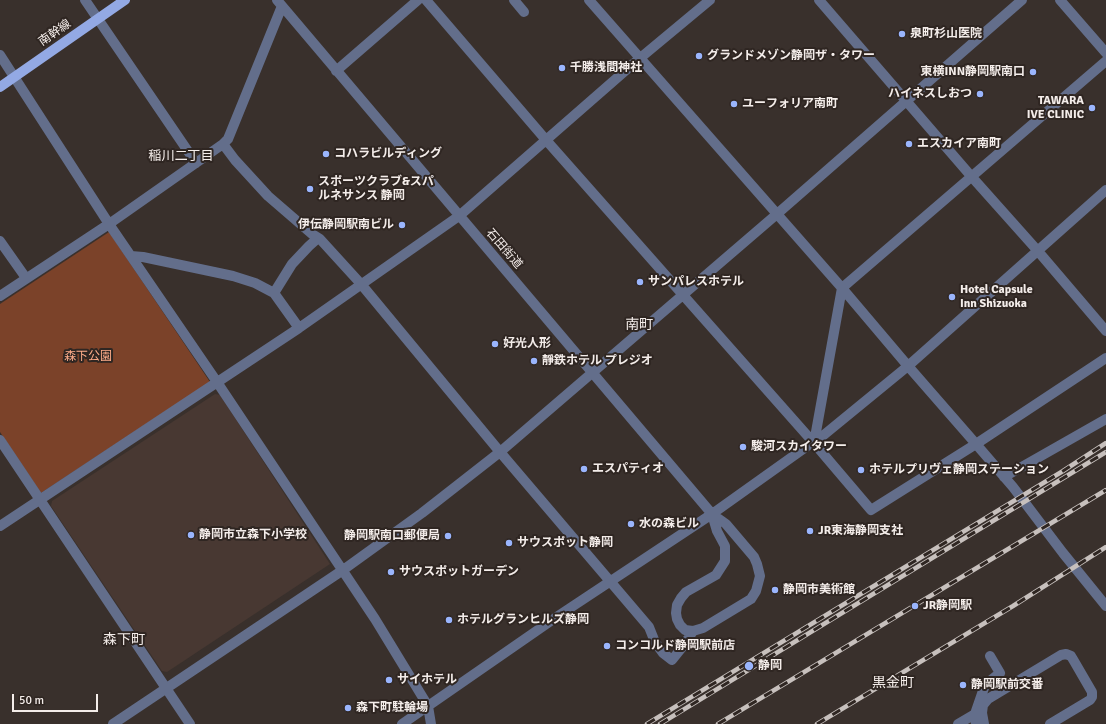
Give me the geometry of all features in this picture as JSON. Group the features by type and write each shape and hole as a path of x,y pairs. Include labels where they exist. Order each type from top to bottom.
{"main road":[{"name":"南幹線","path":"0,87 125,0"}],"street":[{"path":"85,0 196,163"},
{"path":"336,71 418,0"},
{"path":"426,0 546,140 814,442 871,510 976,444 1106,358"},
{"path":"514,0 524,12"},
{"path":"589,0 842,288 976,444 1106,605"},
{"path":"819,0 1106,331"},
{"path":"113,724 343,570 422,513 500,452 684,295 1022,0"},
{"path":"1060,0 1106,53"},
{"path":"0,526 298,328 459,216 707,1"},
{"path":"0,296 109,224 228,139 279,3"},
{"name":"石田街道","path":"279,3 712,514"},
{"path":"0,55 109,224 217,382 375,619 428,706 431,724"},
{"path":"814,442 842,288 1106,61"},
{"path":"223,144 268,196 318,238 361,284 500,452 649,628 655,642 663,653 672,660 693,631"},
{"path":"402,724 558,616 712,514 814,442 908,366 1106,190"},
{"path":"274,293 292,264 318,238"},
{"path":"0,241 26,278"},
{"path":"131,256 143,257 233,276 255,283 274,293 298,328"},
{"path":"1004,477 1106,419"},
{"path":"0,440 190,724"},
{"path":"712,514 726,524 754,557 759,571 758,584 751,598 703,628 693,631 685,630 677,619 677,605 681,598 686,592 716,575 725,561 725,546 717,531 712,514"},
{"path":"1106,593 1106,605"},
{"path":"984,724 982,713 983,705 988,699 1061,655 1066,654 1071,656 1092,692 1092,697 1090,700 1050,724"},
{"path":"958,724 976,719 985,685 1000,673 990,656"}],"shaded area":[{"name":"静岡市立森下小学校","path":"215,394 220,395 330,564 167,672 162,671 51,506 52,501"}],"green space":[{"name":"森下公園","path":"109,232 210,382 41,493 0,432 0,304"}],"railway":[{"path":"647,724 1063,471 1106,443"},
{"path":"660,724 1106,452"},
{"path":"718,724 1106,490"},
{"path":"817,724 1013,606 1106,547"}],"place":[{"name":"泉町杉山医院","path":"902,34"},
{"name":"グランドメゾン静岡ザ・タワー","path":"699,56"},
{"name":"千勝浅間神社","path":"562,68"},
{"name":"東横INN静岡駅南口","path":"1033,72"},
{"name":"ハイネスしおつ","path":"980,94"},
{"name":"ユーフォリア南町","path":"734,104"},
{"name":"TAWARA IVE CLINIC","path":"1092,108"},
{"name":"エスカイア南町","path":"909,144"},
{"name":"コハラビルディング","path":"326,154"},
{"name":"スポーツクラブ&スパ ルネサンス 静岡","path":"310,189"},
{"name":"伊伝静岡駅南ビル","path":"402,225"},
{"name":"サンパレスホテル","path":"640,282"},
{"name":"Hotel Capsule Inn Shizuoka","path":"952,297"},
{"name":"好光人形","path":"495,344"},
{"name":"靜鉄ホテル プレジオ","path":"534,361"},
{"name":"駿河スカイタワー","path":"743,447"},
{"name":"エスパティオ","path":"584,469"},
{"name":"ホテルプリヴェ静岡ステーション","path":"861,470"},
{"name":"水の森ビル","path":"631,524"},
{"name":"JR東海静岡支社","path":"810,531"},
{"name":"静岡市立森下小学校","path":"191,535"},
{"name":"静岡駅南口郵便局","path":"448,536"},
{"name":"サウスポット静岡","path":"509,543"},
{"name":"サウスポットガーデン","path":"391,572"},
{"name":"静岡市美術館","path":"775,590"},
{"name":"JR静岡駅","path":"915,606"},
{"name":"ホテルグランヒルズ静岡","path":"449,620"},
{"name":"コンコルド静岡駅前店","path":"607,646"},
{"name":"静岡","path":"749,666"},
{"name":"サイホテル","path":"389,680"},
{"name":"静岡駅前交番","path":"963,685"},
{"name":"森下町駐輪場","path":"348,708"}],"district":[{"name":"稲川二丁目","path":"181,157"},
{"name":"南町","path":"639,325"},
{"name":"森下町","path":"124,640"},
{"name":"黒金町","path":"893,683"}]}
